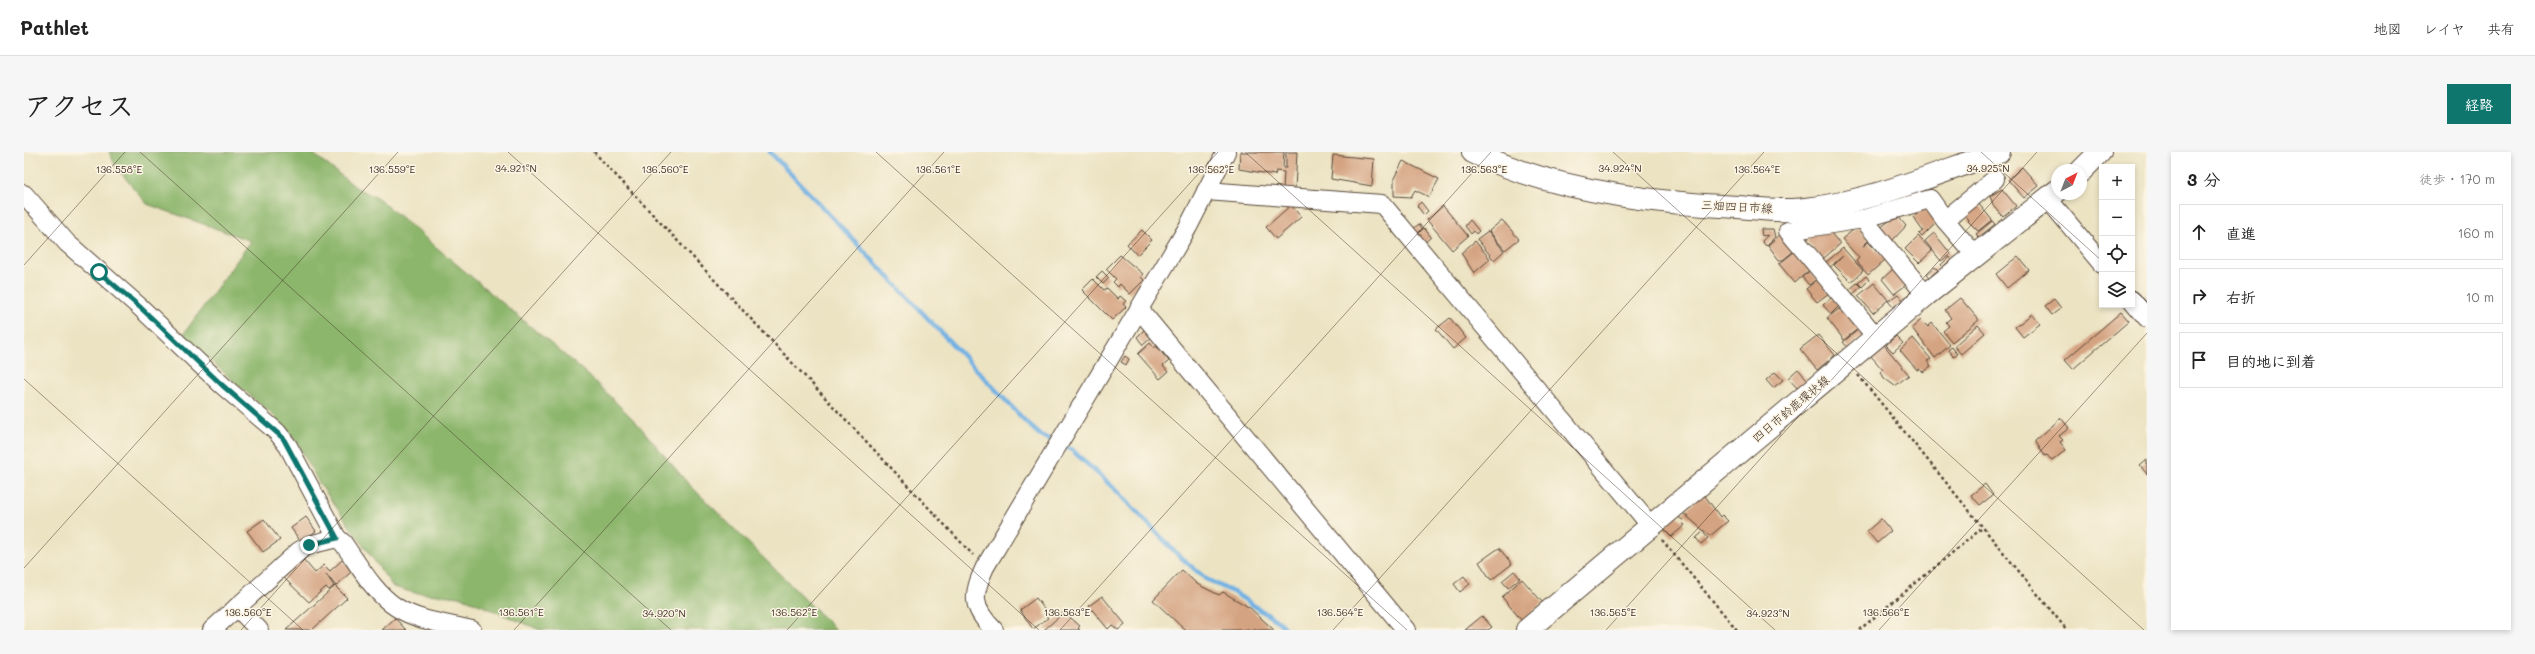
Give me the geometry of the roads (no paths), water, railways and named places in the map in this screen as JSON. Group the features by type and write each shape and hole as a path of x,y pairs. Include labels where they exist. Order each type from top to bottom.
{"main road":[{"name":"三畑四日市線","path":"1473,152 1491,160 1571,186 1690,205 1804,210 1853,201 1999,152"},
{"path":"2087,165 2100,152"},
{"name":"四日市鈴鹿環状線","path":"1528,630 1877,338 1926,295 2051,196"}],"street":[{"path":"994,630 982,618 976,602 976,586 985,567 1188,227 1226,152"},
{"path":"1945,220 1995,179"},
{"path":"1206,191 1382,204 1651,526"},
{"path":"24,194 67,243 141,308 222,385 277,432 285,442 337,538 343,543 386,599 396,608 414,616 472,630"},
{"path":"1877,338 1788,231 1863,219 1930,199 1945,220 1975,255"},
{"path":"2056,200 2099,260"},
{"path":"1863,219 1926,295"},
{"path":"2135,304 2147,318"},
{"path":"1139,309 1406,630"},
{"path":"212,630 299,551 309,545 337,538"},
{"path":"237,607 259,630"}],"waterway":[{"path":"770,152 1028,424 1040,435 1055,442"},
{"path":"1062,446 1072,450 1118,492 1177,554 1206,579 1233,592 1279,622 1286,630"}]}
